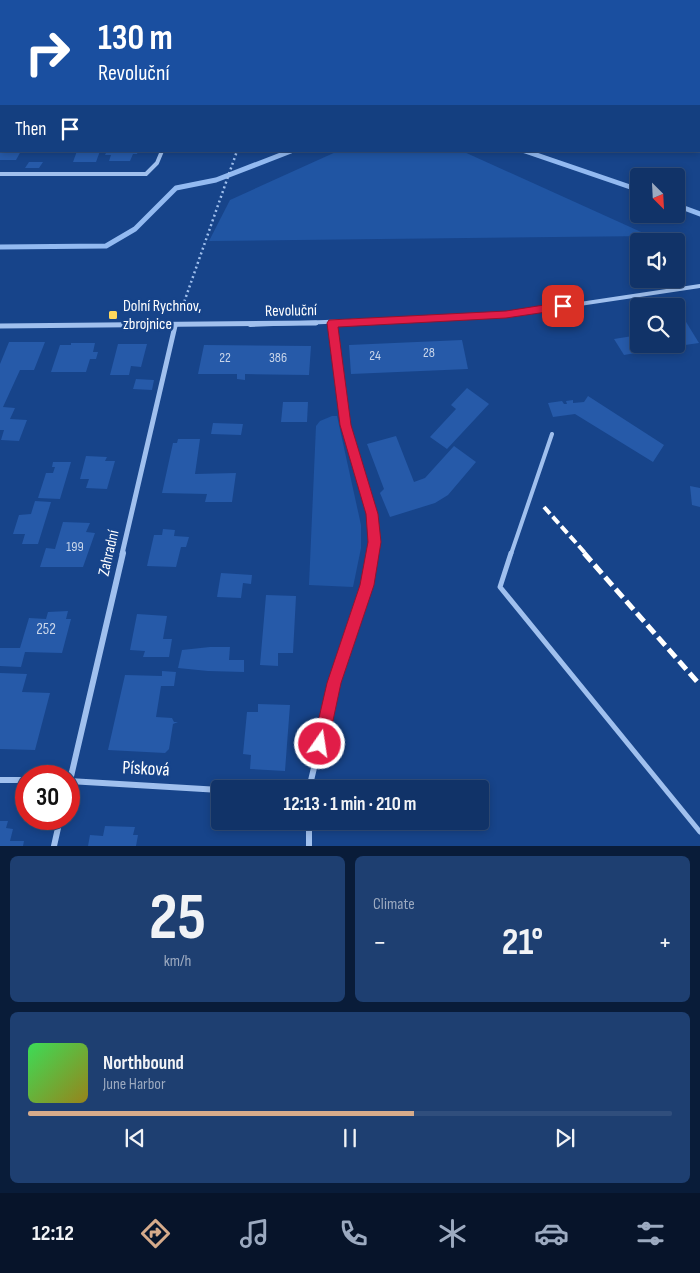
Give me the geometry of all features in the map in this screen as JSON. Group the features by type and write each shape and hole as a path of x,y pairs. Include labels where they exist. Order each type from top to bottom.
{"street":[{"path":"0,174 146,174 157,163 162,152"},
{"name":"Revoluční","path":"0,326 176,326 332,323 506,314 700,286"},
{"path":"311,780 334,683 367,585 375,542 372,514 346,425 332,323"},
{"name":"Zahradní","path":"73,765 176,326"},
{"path":"0,780 15,780"},
{"name":"Písková","path":"80,783 211,790"},
{"path":"54,846 58,830"},
{"path":"309,830 309,846"}],"lane":[{"path":"552,434 500,587 700,832"}],"path":[{"path":"176,326 237,152"}],"shaded area":[{"path":"336,152 464,152 643,233 630,233 630,236 209,241 230,200"},
{"path":"337,416 361,525 361,548 353,587 309,585 316,426 320,421"}],"building":[{"path":"0,152 20,152 16,160 0,160"},
{"path":"77,152 100,152 96,162 73,162"},
{"path":"106,152 138,152 137,154 133,154 130,161 109,161 111,155 105,155"},
{"path":"29,162 43,162 39,168 25,168"},
{"path":"685,320 699,343 685,345"},
{"path":"630,336 630,353 636,353 624,355 614,339"},
{"path":"462,340 468,369 351,374 349,345"},
{"path":"9,342 45,342 34,370 20,370 3,407 15,408 10,419 27,420 19,441 1,440 4,430 0,430 0,364"},
{"path":"71,343 95,343 93,352 98,352 96,359 90,359 86,372 51,372 60,345 71,345"},
{"path":"118,344 147,344 141,367 131,366 129,375 110,375"},
{"path":"204,345 311,346 309,375 245,374 245,380 237,379 237,374 198,374"},
{"path":"136,379 154,380 152,390 133,389"},
{"path":"467,388 489,404 447,449 430,437 456,409 451,405"},
{"path":"588,396 664,445 653,462 575,414 553,417 548,403 562,401 564,404 567,404 566,401 573,400 573,403 584,402"},
{"path":"283,402 308,402 307,422 281,422"},
{"path":"213,423 243,424 241,435 211,434"},
{"path":"396,436 414,482 425,478 454,446 476,462 448,495 435,503 390,517 380,493 384,489 367,444"},
{"path":"178,439 200,439 195,474 236,473 232,502 205,502 207,494 162,493 173,443 177,443"},
{"path":"86,456 107,457 105,461 115,461 107,489 86,488 89,479 80,479"},
{"path":"53,462 71,462 60,499 38,498 46,473 53,473 55,467 52,467"},
{"path":"690,486 700,488 700,507 692,505"},
{"path":"35,501 51,502 38,544 22,544 25,534 13,534 19,515 31,514"},
{"path":"63,522 90,523 86,532 95,533 83,567 40,567 46,548 55,549"},
{"path":"163,529 175,530 174,536 189,537 186,547 181,547 176,567 147,566 154,535 162,535"},
{"path":"221,573 252,575 251,584 243,583 241,598 217,597"},
{"path":"266,595 296,596 293,653 278,653 278,666 260,665"},
{"path":"68,611 66,619 71,619 62,653 25,652 21,667 0,666 0,648 20,648 29,618 46,619 48,612"},
{"path":"137,614 167,616 163,639 172,639 169,657 143,657 145,651 130,650"},
{"path":"230,647 229,660 244,660 244,672 178,668 182,650"},
{"path":"162,671 176,672 174,686 161,686 156,717 172,718 174,722 178,722 173,724 169,749 165,753 108,750 125,675 162,676"},
{"path":"0,673 27,674 22,692 50,693 35,750 0,749"},
{"path":"258,704 290,705 285,771 250,769 251,755 243,754 247,712 258,712"},
{"path":"0,821 8,821 6,828 13,829 10,841 24,841 23,846 0,846"},
{"path":"105,826 135,827 133,835 138,835 136,846 88,846 90,835 103,836"}],"waterway":[{"path":"0,247 106,246 135,229 176,188 216,180 288,152"},
{"path":"528,152 630,187"},
{"path":"685,208 700,214"}],"railway":[{"path":"544,507 586,554"},
{"path":"584,553 700,685"}],"place":[{"name":"Dolní Rychnov, zbrojnice","path":"113,315"}],"route":[{"path":"320,744 334,683 367,585 374,556 375,542 372,514 346,425 332,323 506,314 563,306"}]}
